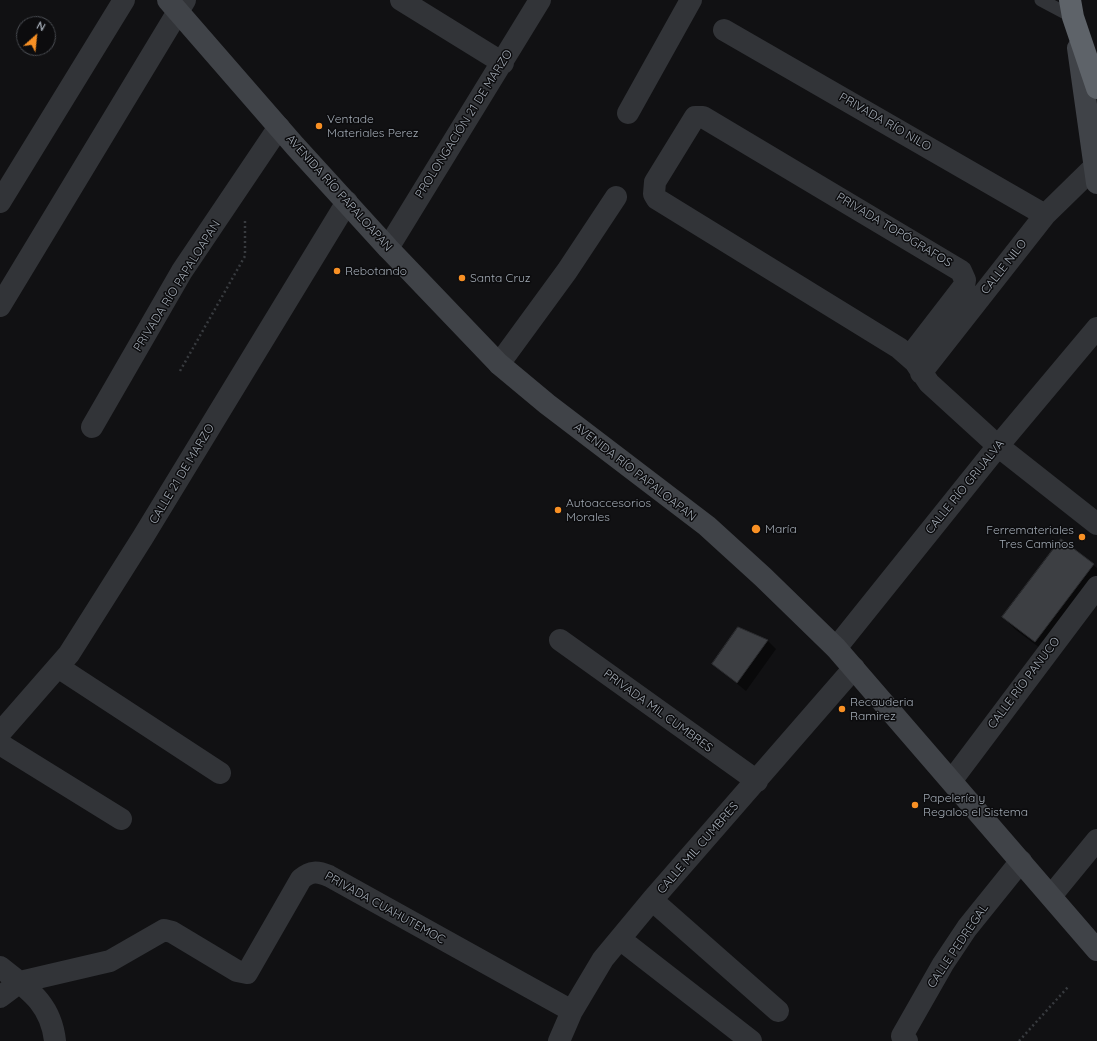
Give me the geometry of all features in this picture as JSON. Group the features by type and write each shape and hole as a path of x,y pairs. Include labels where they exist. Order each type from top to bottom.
{"highway":[{"path":"1072,8 1097,88"}],"main road":[{"name":"AVENIDA RÍO PAPALOAPAN","path":"177,4 279,127 388,248 499,364 547,404 707,526 763,577 836,648 952,780 1097,950"},
{"path":"1072,8 1095,175"}],"street":[{"path":"0,202 124,0"},
{"path":"401,0 503,63"},
{"name":"PROLONGACIÓN 21 DE MARZO","path":"388,248 503,63 540,0"},
{"path":"628,113 691,0"},
{"path":"0,306 177,4"},
{"name":"PRIVADA RÍO NILO","path":"724,30 1045,215"},
{"name":"PRIVADA TOPÓGRAFOS","path":"695,117 703,117 961,271 966,280 964,286 916,364 899,348 657,199 654,194 655,182 695,117"},
{"name":"PRIVADA RÍO PAPALOAPAN","path":"92,427 182,271 279,127"},
{"name":"CALLE NILO","path":"916,364 1045,215 1095,175"},
{"path":"499,364 567,271 616,197"},
{"name":"CALLE 21 DE MARZO","path":"0,733 69,654 143,537 347,202"},
{"name":"CALLE RÍO GRIJALVA","path":"836,648 998,446 1097,328"},
{"path":"916,364 998,446 1097,524"},
{"name":"CALLE RÍO PANUCO","path":"952,780 1097,587"},
{"name":"PRIVADA MIL CUMBRES","path":"560,640 757,781"},
{"path":"58,667 220,773"},
{"name":"CALLE MIL CUMBRES","path":"559,1041 572,1011 590,978 620,939 652,900 854,668"},
{"path":"0,744 122,819"},
{"path":"1051,896 1097,840"},
{"name":"CALLE PEDREGAL","path":"904,1039 943,964 967,928 1021,861"},
{"name":"PRIVADA CUAHUTEMOC","path":"20,982 110,962 164,930 172,932 237,971 247,973 302,879 309,873 318,872 329,876 572,1011"},
{"path":"652,900 778,1011"},
{"path":"620,939 751,1041"},
{"path":"0,967 38,998 48,1012 53,1027 55,1041"},
{"path":"0,997 20,982"}],"lane":[{"path":"1041,0 1072,8"}],"path":[{"path":"180,371 245,256 245,217"},
{"path":"1019,1041 1068,987"}],"building":[{"path":"1061,539 1094,564 1035,642 1002,617"},
{"path":"738,627 768,640 737,683 712,664"}],"place":[{"name":"Ventade Materiales Perez","path":"319,126"},
{"name":"Rebotando","path":"337,271"},
{"name":"Santa Cruz","path":"462,278"},
{"name":"Autoaccesorios Morales","path":"558,510"},
{"name":"María","path":"756,529"},
{"name":"Ferremateriales Tres Caminos","path":"1082,537"},
{"name":"Recauderia Ramirez","path":"842,709"},
{"name":"Papelería y Regalos el Sistema","path":"915,805"}]}
